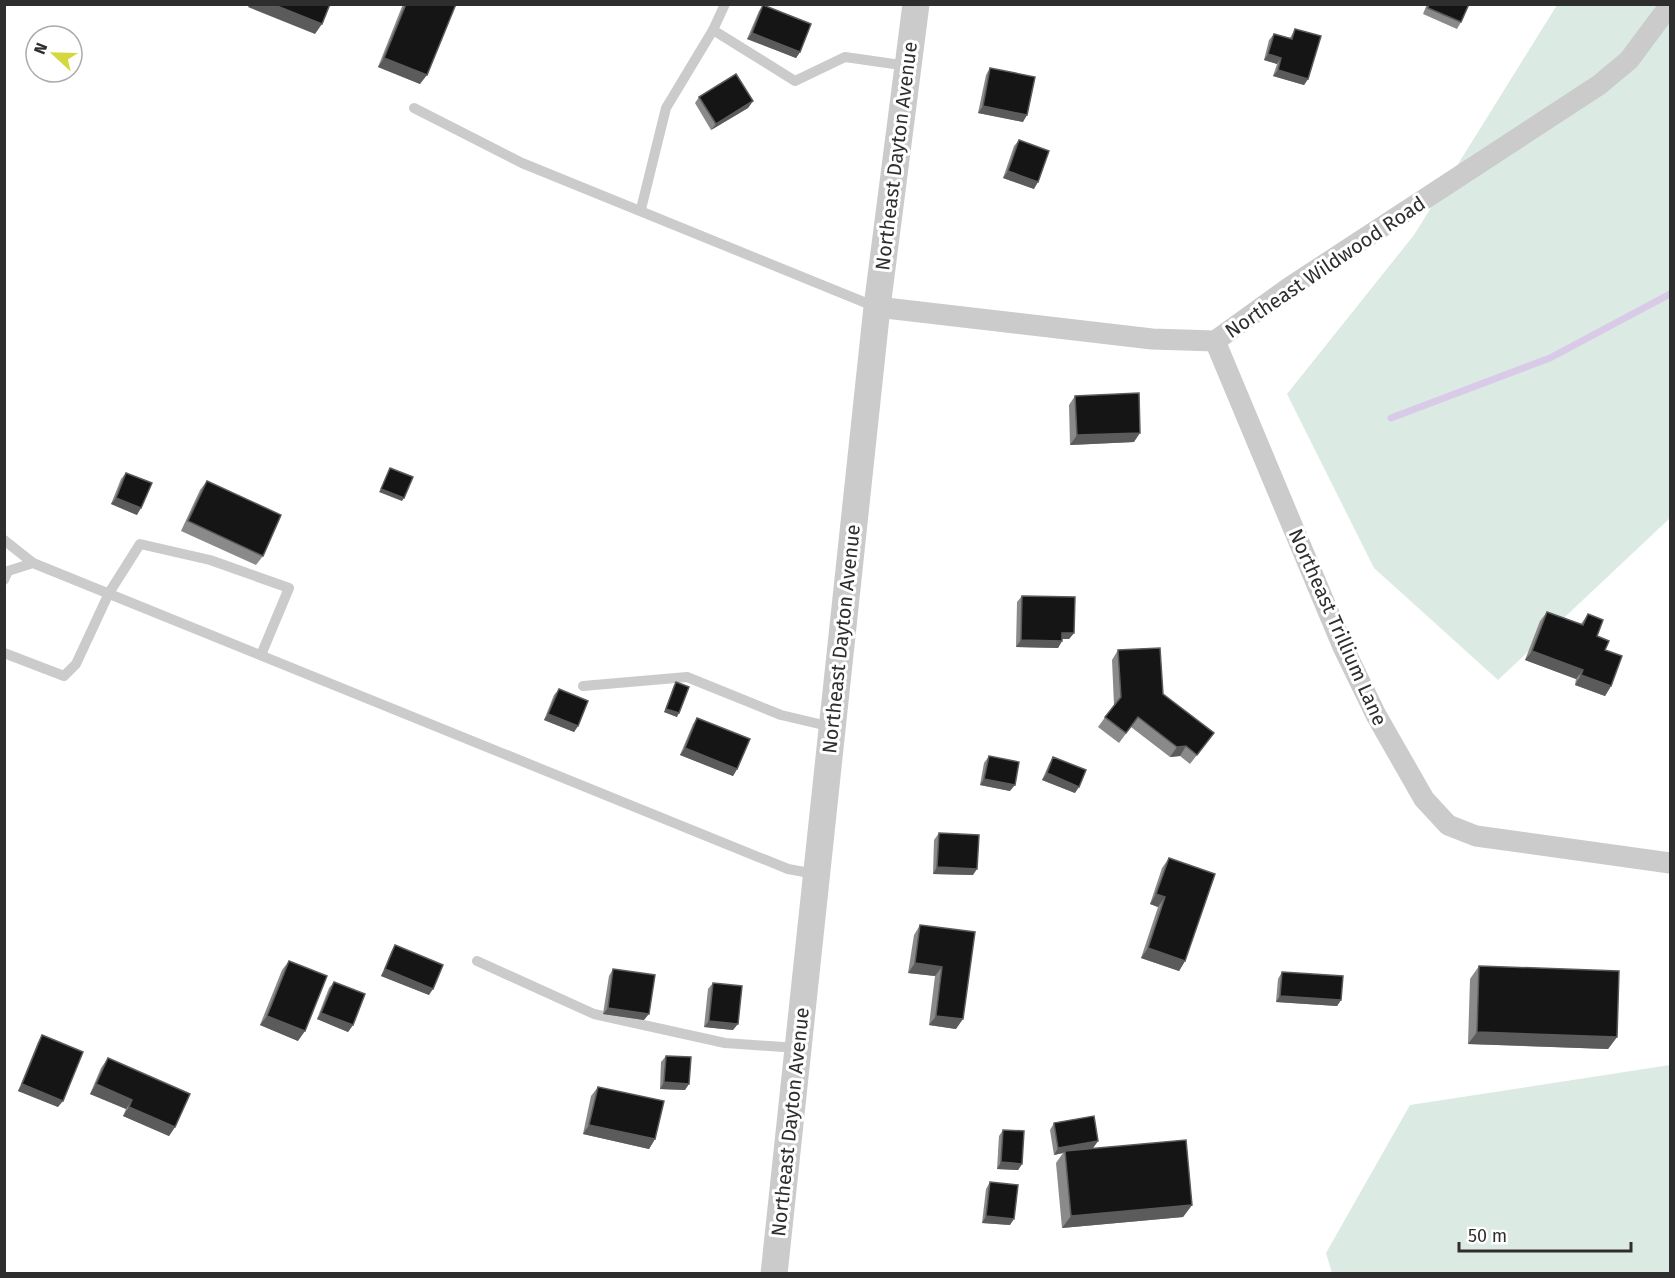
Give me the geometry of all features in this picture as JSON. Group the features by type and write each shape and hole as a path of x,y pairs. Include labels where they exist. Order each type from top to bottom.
{"street":[{"name":"Northeast Dayton Avenue","path":"774,1274 877,307 916,4"},
{"name":"Northeast Wildwood Road","path":"877,307 1152,339 1215,341 1290,287 1599,85 1629,60 1671,5"},
{"name":"Northeast Trillium Lane","path":"1215,341 1343,647 1376,715 1424,799 1448,825 1476,836 1671,863"}],"lane":[{"path":"641,209 666,108 713,30 725,4"},
{"path":"713,30 795,81 845,57 908,66"},
{"path":"414,108 522,163 641,209 877,307"},
{"path":"4,540 33,562 788,869 816,874"},
{"path":"4,653 64,676 76,664 109,593 140,544 210,560 289,588 261,655"},
{"path":"4,580 8,571 33,562"},
{"path":"583,686 687,677 781,716 832,727"},
{"path":"477,961 594,1014 725,1043 797,1048"}],"shaded area":[{"path":"1557,5 1670,5 1670,518 1498,680 1374,568 1287,394 1414,235"},
{"path":"1670,1065 1670,1273 1332,1273 1326,1253 1410,1105"}],"building":[{"path":"272,4 330,4 322,24"},
{"path":"406,4 456,4 427,75 384,58"},
{"path":"1429,4 1469,4 1461,22 1428,8"},
{"path":"763,5 811,24 800,52 752,33"},
{"path":"1295,29 1321,36 1308,79 1278,70 1281,58 1268,54 1274,34 1292,39"},
{"path":"990,68 1035,77 1027,115 983,106"},
{"path":"736,74 753,101 716,124 699,97"},
{"path":"1019,140 1049,151 1038,182 1008,171"},
{"path":"1139,393 1140,433 1077,435 1075,396"},
{"path":"390,468 413,477 404,498 381,489"},
{"path":"126,473 152,483 141,508 116,498"},
{"path":"207,481 281,515 263,556 188,521"},
{"path":"1022,596 1075,597 1074,633 1062,633 1062,641 1021,640"},
{"path":"1547,612 1583,625 1588,614 1603,620 1597,636 1609,641 1605,650 1622,656 1611,686 1581,675 1583,670 1532,651"},
{"path":"1160,648 1163,694 1214,733 1197,755 1186,746 1177,747 1138,717 1126,733 1105,717 1121,697 1118,650"},
{"path":"676,682 689,687 679,713 666,709"},
{"path":"559,689 588,701 578,726 548,714"},
{"path":"697,718 750,739 737,769 685,748"},
{"path":"989,756 1019,762 1015,785 984,779"},
{"path":"1053,757 1086,770 1079,787 1047,773"},
{"path":"939,833 979,835 977,869 937,867"},
{"path":"1169,858 1215,874 1185,961 1148,948 1165,897 1156,894"},
{"path":"920,925 975,932 963,1019 936,1016 942,967 915,963"},
{"path":"395,945 443,965 433,989 385,969"},
{"path":"289,961 327,976 305,1031 267,1016"},
{"path":"1479,966 1619,971 1617,1037 1477,1032"},
{"path":"613,969 655,975 649,1014 608,1008"},
{"path":"1282,972 1343,976 1341,1000 1280,996"},
{"path":"334,982 365,994 353,1025 321,1013"},
{"path":"713,983 742,986 738,1024 709,1021"},
{"path":"42,1035 83,1052 63,1101 22,1084"},
{"path":"666,1056 691,1057 689,1084 664,1082"},
{"path":"108,1058 190,1094 175,1127 129,1107 132,1100 96,1084"},
{"path":"598,1087 664,1101 655,1139 589,1125"},
{"path":"1094,1116 1098,1141 1058,1148 1054,1123"},
{"path":"1003,1130 1024,1131 1022,1164 1001,1162"},
{"path":"1186,1140 1192,1205 1071,1216 1065,1151"},
{"path":"990,1182 1018,1185 1014,1219 986,1216"}],"waterway":[{"path":"1391,418 1550,358 1670,294"}]}
